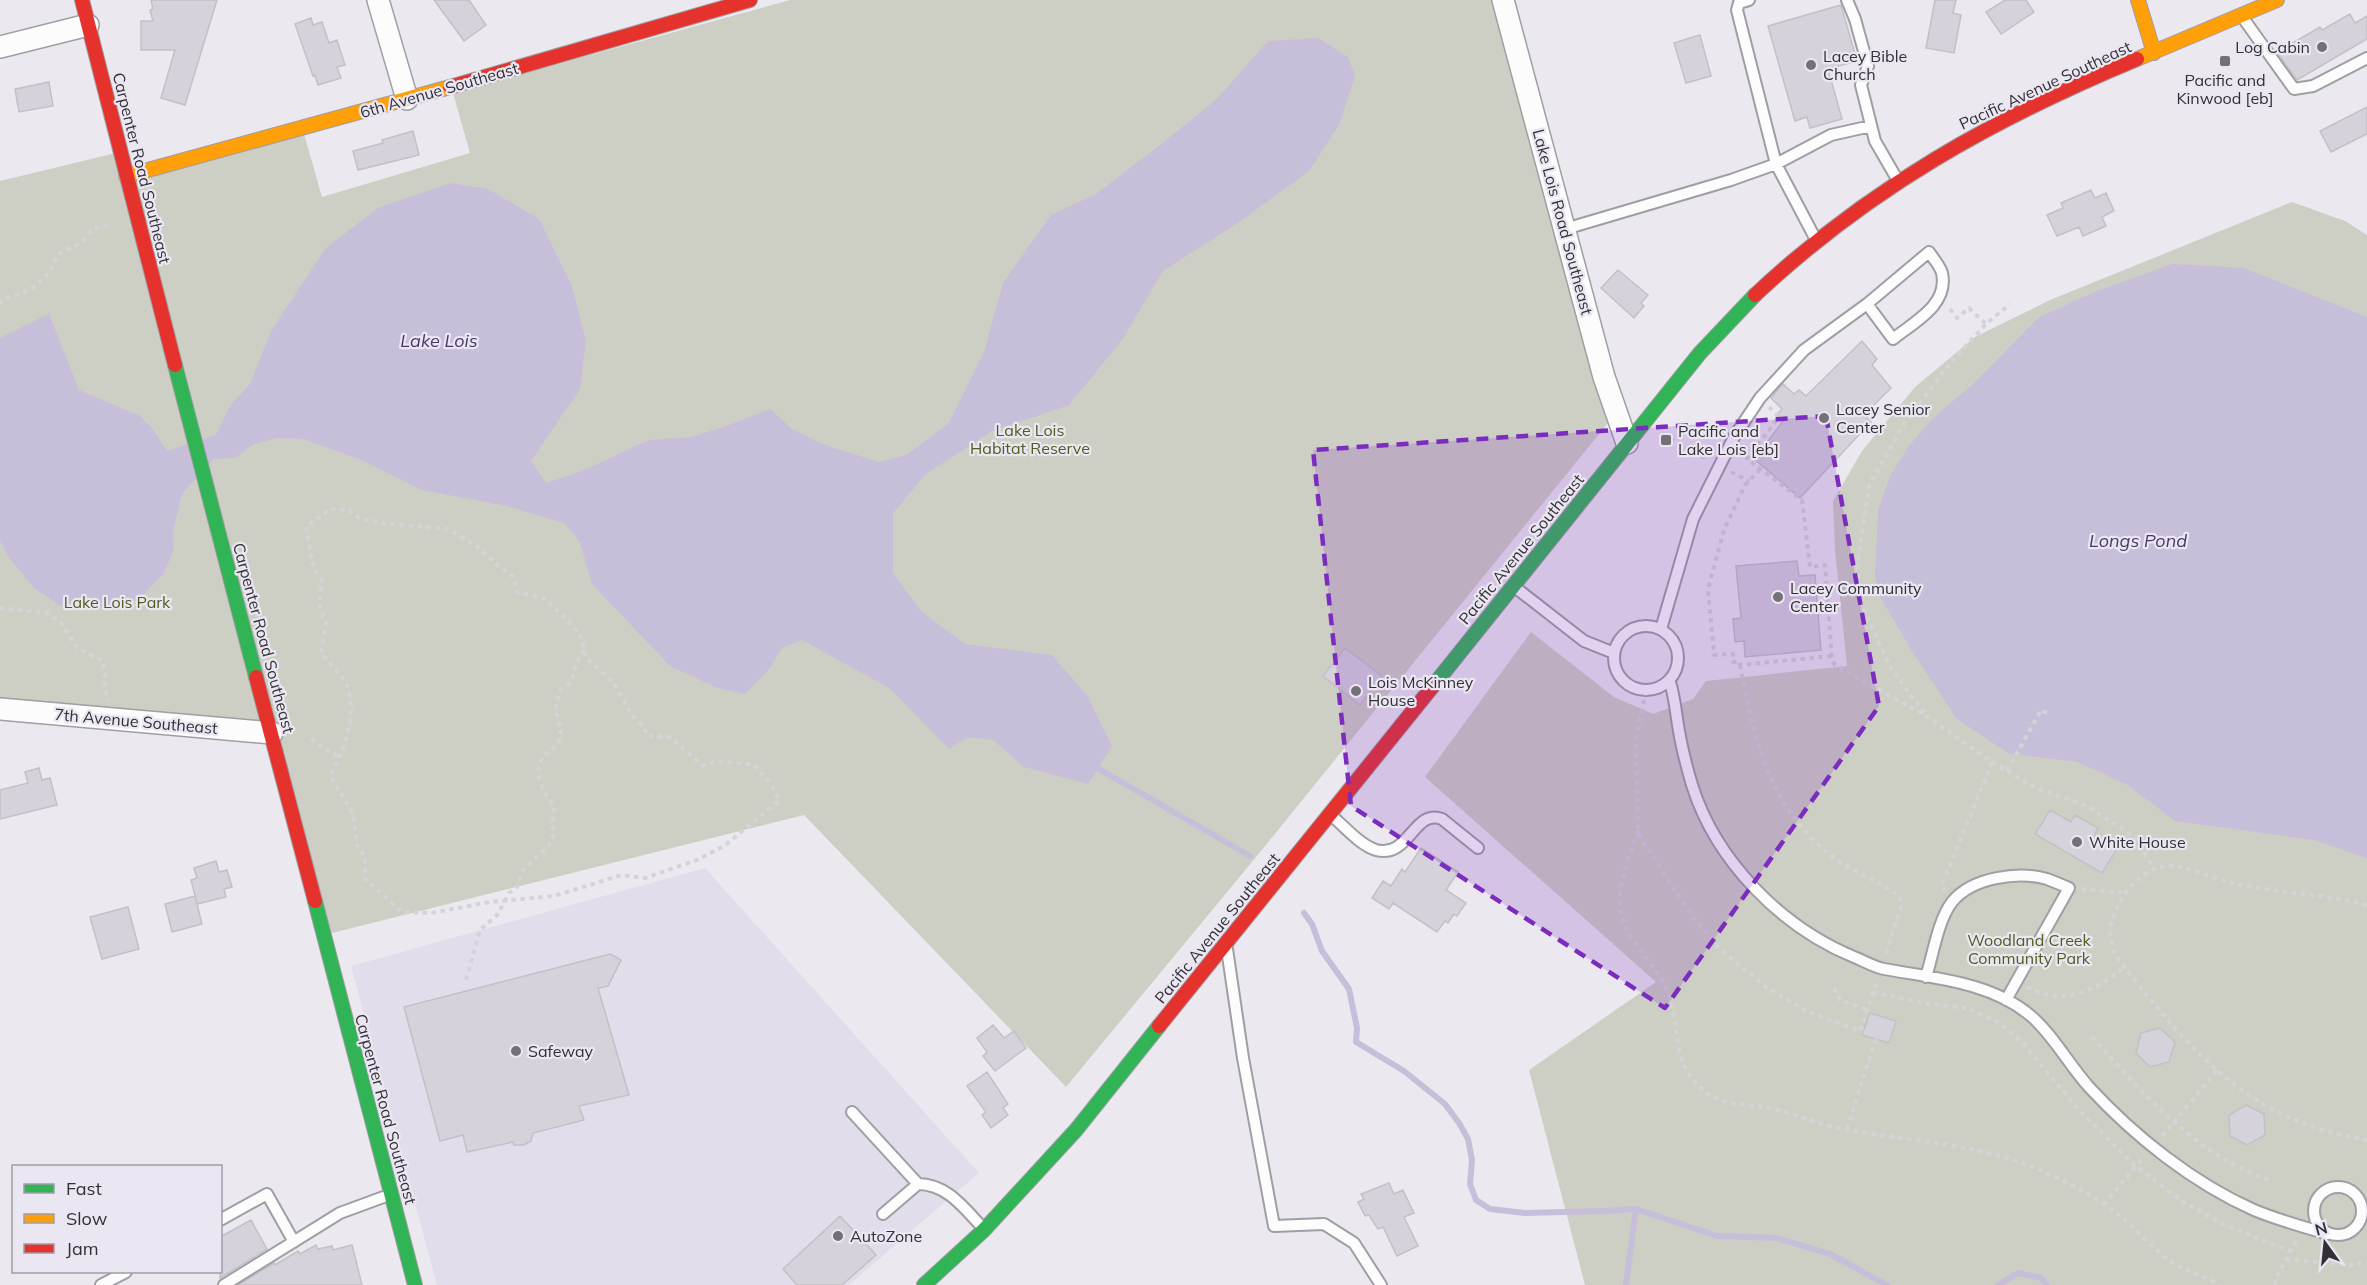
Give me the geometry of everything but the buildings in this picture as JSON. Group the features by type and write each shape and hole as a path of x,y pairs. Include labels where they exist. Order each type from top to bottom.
{"main road":[{"name":"Carpenter Road Southeast","path":"82,0 416,1285"},
{"name":"6th Avenue Southeast","path":"126,176 407,99 750,0"},
{"path":"2139,0 2154,53"},
{"name":"Pacific Avenue Southeast","path":"924,1285 984,1230 1076,1130 1720,330 1782,270 1817,240 1898,180 2004,119 2277,0"}],"street":[{"path":"378,0 407,99"},
{"name":"Lake Lois Road Southeast","path":"1503,0 1604,377 1628,443"},
{"path":"0,47 88,25"},
{"name":"7th Avenue Southeast","path":"0,709 272,732"}],"lane":[{"path":"1749,0 1739,3 1737,10 1776,164 1817,240"},
{"path":"1846,0 1855,19 1868,66 1861,85 1875,141 1898,180"},
{"path":"2241,15 2294,89 2313,86 2367,58"},
{"path":"1564,229 1731,180 1776,164 1831,135 1871,126"},
{"path":"1661,629 1693,519 1734,437 1760,398 1804,350 1867,304 1929,252 1942,272 1940,298 1932,308 1893,339 1867,304"},
{"path":"1513,586 1584,641 1614,652"},
{"path":"1650,626 1661,629 1670,635 1679,653 1678,669 1670,682 1656,690 1634,689 1624,683 1618,675 1614,664 1614,652 1620,639 1629,631 1650,626"},
{"path":"1670,682 1692,786 1717,837 1736,866 1761,895 1796,924 1836,950 1881,968 1992,992 2006,1000 2032,1017 2089,1087 2152,1146 2224,1196 2255,1210 2304,1227 2328,1234 2346,1234 2357,1227 2362,1210 2358,1197 2351,1191 2341,1187 2332,1188 2326,1190 2316,1200 2313,1215 2316,1223 2328,1234"},
{"path":"1329,814 1368,846 1378,851 1397,848 1406,842 1422,822 1435,816 1478,848"},
{"path":"1926,977 1942,919 1953,901 1984,881 2025,876 2046,879 2069,888 2006,1000"},
{"path":"1226,943 1243,1058 1274,1226 1324,1224 1354,1243 1381,1285"},
{"path":"852,1112 918,1184"},
{"path":"884,1214 918,1184 931,1184 949,1193 984,1230"},
{"path":"222,1219 267,1194 294,1242"},
{"path":"224,1285 340,1213 392,1194"},
{"path":"101,1285 124,1273"}],"path":[{"path":"0,304 2,300 38,286 53,267 58,254 81,243 93,229 137,216"},
{"path":"1926,716 1891,668 1859,600 1858,560 1869,486 1902,425 1951,362 1986,324 2010,304"},
{"path":"1950,309 1957,318 1969,308 1986,324"},
{"path":"1760,398 1779,417 1748,459 1802,500 1810,567 1825,565 1832,656 1835,664 1926,716 1992,762 2034,787 2087,806 2135,837 2154,869"},
{"path":"1644,423 1749,481"},
{"path":"1760,469 1749,481 1724,530 1708,589 1714,655 1733,654 1733,662 1739,661 1755,739 1779,794 1815,840 1837,860 1900,897 1901,907 1860,1030"},
{"path":"331,509 349,510 359,518 382,523 448,529 478,547 514,577 517,592 544,598 580,634 586,658 613,682 633,717 642,725 648,736 670,737 702,765 718,761 754,765 772,785 779,801 724,846 697,860 645,878 622,875 554,896 460,906 431,913 402,912 365,879 365,856 357,845 353,814 330,775 340,758 351,717 347,685 321,653 326,622 318,604 322,581 314,568 306,526 331,509"},
{"path":"0,608 47,613 62,624 77,648 103,662 108,719"},
{"path":"466,980 480,930 498,914 509,893 517,887 523,870 552,842 554,805 545,794 537,772 538,766 546,752 558,745 561,728 555,709 560,690 572,680 576,673 576,665 584,651"},
{"path":"1740,665 1832,656"},
{"path":"1646,691 1636,739 1638,831 1692,916 1722,951 1774,992 1809,1012 1877,1035 1847,1130"},
{"path":"2007,771 2041,710 2051,715"},
{"path":"311,739 340,758"},
{"path":"1953,901 1942,885 1992,762"},
{"path":"1638,831 1619,893 1621,914 1628,932 1666,988 1673,1011 1674,1031 1684,1065 1694,1081 1720,1101 1776,1109 1847,1130 1987,1153 2029,1165 2076,1187 2120,1215 2172,1262 2220,1285"},
{"path":"2367,905 2333,897 2228,883 2179,866 2165,866 2154,869 2133,884 2117,909 2111,933 2113,947 2126,968 2169,1022 2195,1051 2217,1070 2260,1102 2283,1115 2325,1130 2367,1140"},
{"path":"2069,888 2126,894"},
{"path":"2016,981 2044,994 2062,997 2075,995 2101,985 2126,968"},
{"path":"1834,988 1840,1000 1867,1010"},
{"path":"1873,992 1922,1003 1967,1008 1998,1022 2022,1042 2078,1109 2134,1166 2183,1202 2224,1225 2290,1251"},
{"path":"2092,1037 2144,1094 2201,1144 2239,1168 2272,1181"},
{"path":"2104,1206 2134,1166 2217,1070"},
{"path":"2275,1285 2286,1258 2304,1227"},
{"path":"2286,1258 2351,1265 2367,1262"}],"highlighted area":[{"path":"1826,416 1879,706 1665,1008 1351,806 1313,450"}],"shaded area":[{"path":"705,868 979,1173 849,1285 437,1285 351,966"}],"green space":[{"name":"Lake Lois Habitat Reserve","path":"790,0 1496,0 1612,418 1261,851 1066,1087 804,815 324,935 272,733 0,709 0,181 120,152 135,181 304,134 322,197 470,153 453,93"},
{"name":"Woodland Creek Community Park","path":"2292,202 2345,221 2367,235 2367,1285 1585,1285 1529,1070 1656,982 1425,777 1531,632 1614,697 1653,714 1693,699 1706,681 1847,666 1835,550 1833,501 1862,451 1915,387 1975,337 2050,300"}],"water":[{"name":"Lake Lois","path":"1318,38 1348,57 1355,76 1339,125 1309,171 1242,220 1163,271 1122,340 1069,405 992,431 926,474 893,513 893,573 922,612 965,644 1052,655 1087,695 1112,746 1088,784 1024,767 993,740 968,737 949,749 889,688 802,640 782,648 769,669 745,694 718,688 670,666 592,584 580,542 564,523 507,506 422,490 359,459 303,439 277,438 254,444 235,458 214,459 182,494 173,531 174,549 164,573 146,592 127,607 97,608 59,605 34,588 10,559 0,541 0,338 49,314 79,390 140,416 152,428 167,451 216,435 230,406 250,384 271,331 326,248 378,208 450,183 488,189 539,219 572,286 586,341 580,389 531,461 546,483 582,471 649,440 691,437 770,409 792,429 822,444 879,462 906,455 949,423 984,352 1003,283 1051,215 1096,194 1155,149 1217,99 1268,41"},
{"name":"Longs Pond","path":"2172,264 2244,268 2367,317 2367,858 2314,840 2175,821 2126,784 2077,762 2008,753 1957,719 1910,648 1878,593 1875,575 1878,511 1890,476 1909,446 1931,420 1974,383 2039,317 2097,291"}],"waterway":[{"path":"1092,765 1250,856"},
{"path":"1304,913 1312,924 1322,951 1349,989 1357,1028 1356,1042 1404,1071 1445,1104 1468,1139 1472,1160 1470,1184 1476,1200 1490,1209 1525,1213 1636,1209 1717,1236 1777,1238 1830,1254 1887,1285"},
{"path":"1626,1285 1636,1209"},
{"path":"1998,1285 2018,1273 2041,1278 2047,1285"}],"traffic: fast":[{"path":"1433,686 1700,353 1755,295"},
{"path":"175,365 256,677"},
{"path":"315,901 415,1285"},
{"path":"924,1285 984,1230 1076,1130 1159,1026"}],"traffic: slow":[{"path":"2138,0 2154,53"},
{"path":"2137,59 2277,0"},
{"path":"126,176 450,87"}],"traffic: jam":[{"path":"82,0 175,365"},
{"path":"450,87 750,0"},
{"path":"1755,295 1843,221 1935,159 2033,106 2137,59"},
{"path":"256,677 315,901"},
{"path":"1159,1026 1433,686"}],"place":[{"name":"Log Cabin","path":"2322,47"},
{"name":"Pacific and Kinwood [eb]","path":"2225,61"},
{"name":"Lacey Bible Church","path":"1811,65"},
{"name":"Lacey Senior Center","path":"1824,418"},
{"name":"Pacific and Lake Lois [eb]","path":"1666,440"},
{"name":"Lacey Community Center","path":"1778,597"},
{"name":"Lois McKinney House","path":"1356,691"},
{"name":"White House","path":"2077,842"},
{"name":"Safeway","path":"516,1051"},
{"name":"AutoZone","path":"838,1236"}],"park label":[{"name":"Lake Lois Park","path":"117,602"}]}
